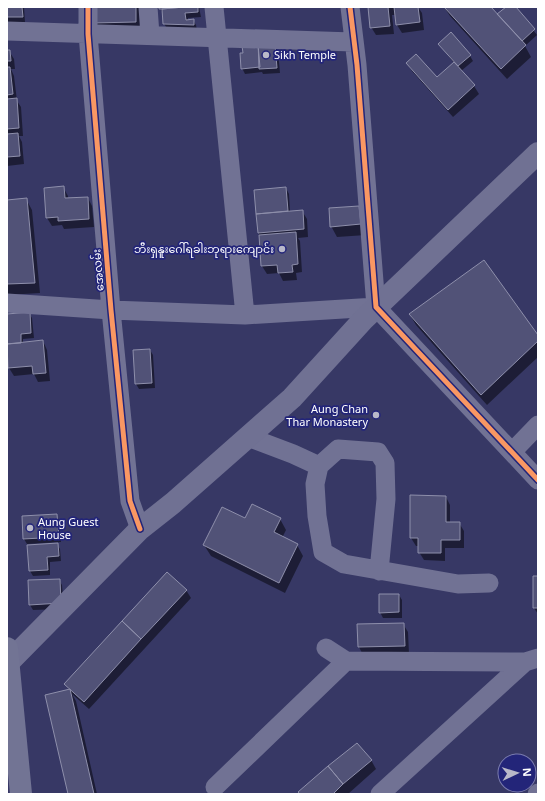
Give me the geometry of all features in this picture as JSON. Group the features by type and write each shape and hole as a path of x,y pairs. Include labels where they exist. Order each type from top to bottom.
{"highway":[{"path":"7,658 21,794"}],"main road":[{"path":"7,658 140,529 173,503 292,398 376,307 538,153"}],"street":[{"name":"အေလမ်း","path":"88,7 88,34 111,310 130,501 140,529"},
{"path":"148,7 150,35"},
{"path":"214,7 245,315"},
{"path":"350,7 353,42 357,65 376,307 538,480"},
{"path":"7,31 353,42"},
{"path":"7,303 111,310 245,315 376,307"},
{"path":"512,452 538,425"},
{"path":"248,437 293,454 319,466"},
{"path":"379,570 386,499 385,463 378,452 338,449 319,466 315,484 317,516 323,552 344,564 458,584 489,583"},
{"path":"326,648 346,661 532,660"},
{"path":"380,794 532,660"},
{"path":"216,792 346,661"}],"building":[{"path":"7,7 22,7 23,17 7,17"},
{"path":"92,7 136,7 136,22 93,23"},
{"path":"159,7 184,7 159,9"},
{"path":"198,7 198,12 185,13 186,20 194,19 194,25 163,24 162,9"},
{"path":"368,7 388,7 390,26 370,28"},
{"path":"394,7 418,7 420,22 396,25"},
{"path":"444,7 491,7 526,45 501,69"},
{"path":"506,7 516,7 535,29 522,41 497,14"},
{"path":"451,32 471,55 458,66 438,44"},
{"path":"258,40 275,44 277,68 259,69"},
{"path":"258,45 260,67 241,69 240,53 243,53 242,46"},
{"path":"7,50 10,50 11,61 7,61"},
{"path":"416,54 437,77 454,62 475,85 448,110 406,63"},
{"path":"7,67 10,67 13,94 7,95"},
{"path":"17,98 19,128 7,129 7,99"},
{"path":"18,133 20,156 7,157 7,134"},
{"path":"64,186 65,198 88,197 89,219 58,221 58,217 46,218 44,188"},
{"path":"286,187 288,211 256,214 254,190"},
{"path":"27,198 35,283 7,284 7,200"},
{"path":"359,206 361,224 330,227 329,208"},
{"path":"303,210 304,229 258,233 256,214"},
{"path":"296,232 298,264 292,265 293,272 278,273 277,265 261,266 259,235"},
{"path":"484,260 538,335 538,341 481,395 409,314"},
{"path":"30,312 31,333 21,334 21,343 7,344 7,314"},
{"path":"43,340 46,373 33,374 32,366 8,368 7,344"},
{"path":"150,349 152,383 135,384 133,350"},
{"path":"410,495 446,496 446,522 460,522 460,540 441,540 441,553 418,553 418,538 410,538"},
{"path":"252,504 281,518 274,532 298,544 279,583 203,545 222,507 245,518"},
{"path":"57,514 59,537 23,539 22,516"},
{"path":"58,543 59,556 47,557 48,570 29,571 27,545"},
{"path":"167,572 187,590 141,639 122,621"},
{"path":"533,576 538,576 538,608 533,608"},
{"path":"60,579 61,603 29,605 28,580"},
{"path":"379,594 399,594 399,612 379,613"},
{"path":"122,621 141,639 84,702 64,684"},
{"path":"404,623 405,646 358,647 357,624"},
{"path":"70,689 94,794 68,794 45,695"},
{"path":"357,743 372,760 343,784 328,766"},
{"path":"328,766 343,784 333,794 300,794 298,792"}],"cycle path":[{"path":"88,7 88,34 111,310 130,501 140,529"},
{"path":"350,7 357,65 376,307 538,480"}],"place":[{"name":"Sikh Temple","path":"266,55"},
{"name":"ဘီးရှနူးဂေါ်ရခါးဘုရားကျောင်း","path":"282,249"},
{"name":"Aung Chan Thar Monastery","path":"376,415"},
{"name":"Aung Guest House","path":"30,528"}]}
